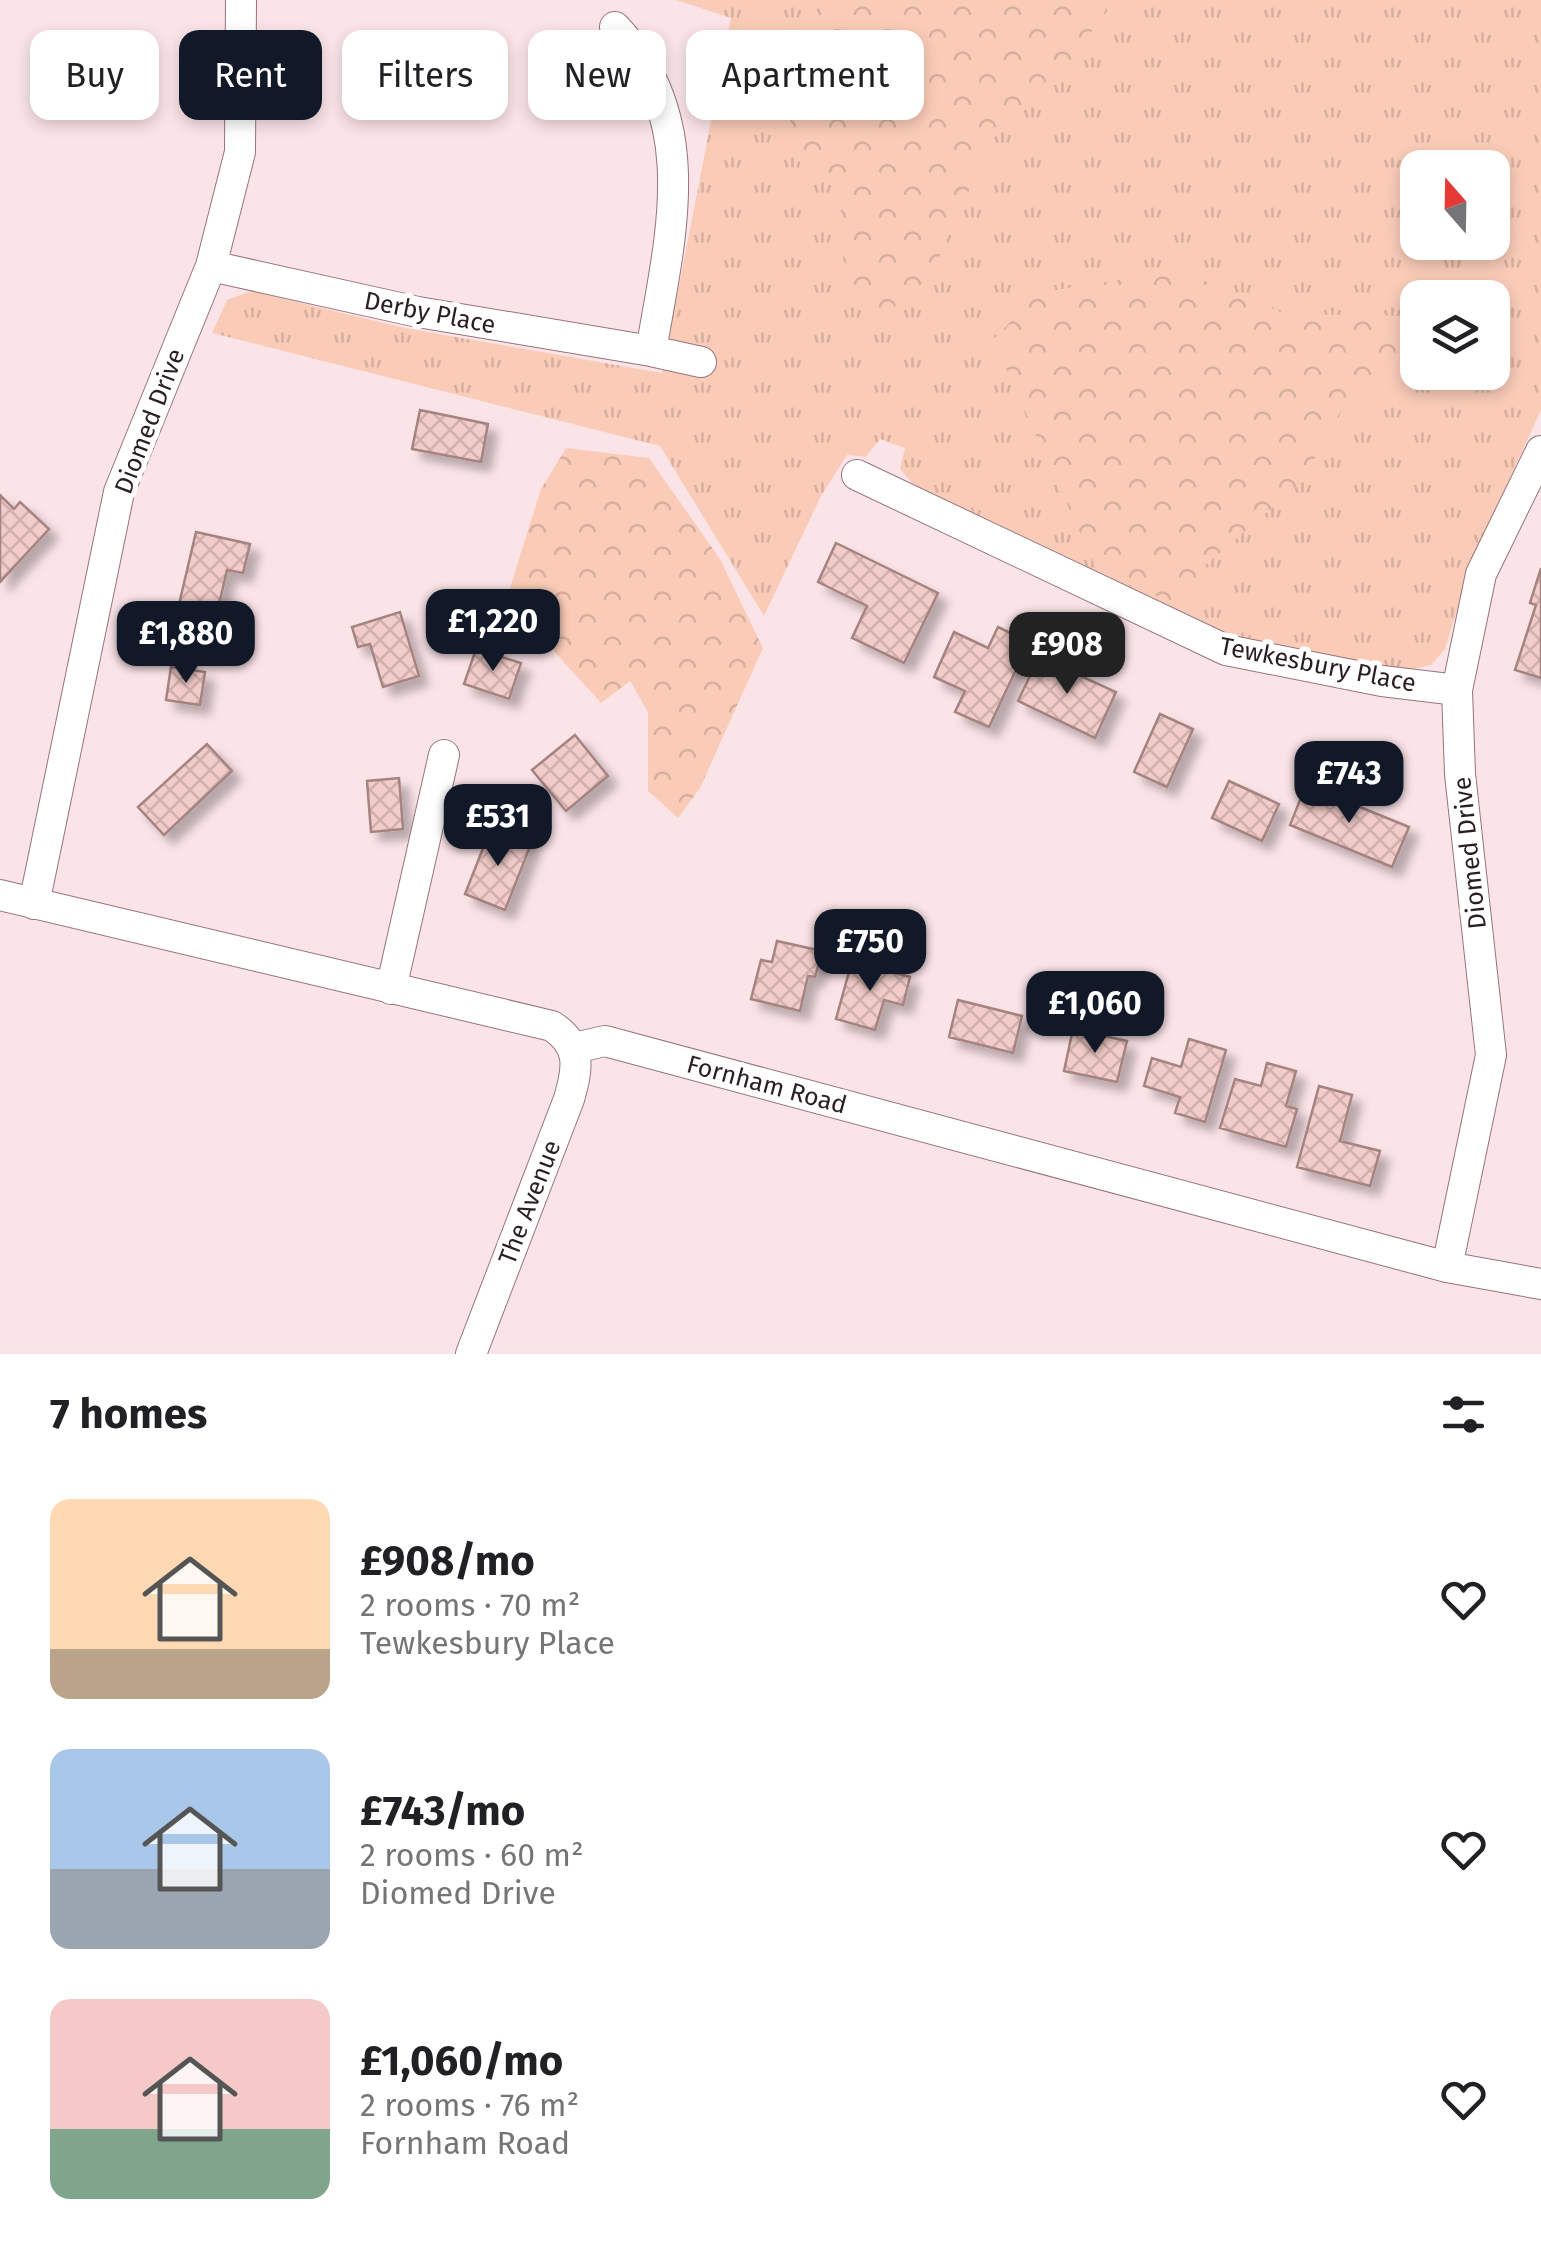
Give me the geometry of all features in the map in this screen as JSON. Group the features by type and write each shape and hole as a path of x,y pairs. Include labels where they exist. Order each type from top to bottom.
{"street":[{"name":"Diomed Drive","path":"34,904 119,492 211,266 240,152 241,0"},
{"path":"615,27 642,61 666,114 673,144 670,181 676,206 650,351"},
{"name":"Derby Place","path":"211,266 418,312 701,362"},
{"name":"Diomed Drive","path":"1448,1266 1492,1055 1460,774 1457,690 1481,574 1540,454"},
{"name":"Tewkesbury Place","path":"857,475 1226,650 1382,681 1457,690"},
{"path":"391,988 444,755"},
{"path":"0,894 552,1026 574,1048"},
{"name":"Fornham Road","path":"574,1048 605,1041 1448,1266 1541,1284"},
{"name":"The Avenue","path":"471,1354 569,1099 578,1067 574,1048"}],"green space":[{"path":"676,0 1541,0 1541,410 1473,559 1445,649 1431,665 1414,669 1368,664 1232,635 913,484 900,469 905,448 880,439 866,457 847,455 821,496 764,616 660,446 212,333 227,300 251,291 405,328 662,373 711,120 924,120 924,30 729,30 731,18"},
{"path":"820,0 1108,0 1107,11 1059,75 992,140 927,284 908,304 875,310 852,284 846,270 840,189 791,156 790,120 924,120 924,30 810,30"},
{"path":"1178,270 1285,314 1400,316 1400,375 1343,407 1301,483 1202,568 1188,611 1096,568 993,340 1038,293"},
{"path":"566,448 649,458 720,559 763,648 700,788 678,818 648,791 648,712 630,681 601,703 540,636 510,588 541,489"}],"building":[{"path":"420,410 488,424 481,462 412,449"},
{"path":"0,495 14,509 20,502 49,529 0,582"},
{"path":"196,532 250,544 243,573 227,570 214,626 176,617"},
{"path":"836,543 938,593 904,663 852,638 867,606 818,582"},
{"path":"1541,568 1541,678 1515,670 1536,605 1530,603"},
{"path":"400,612 419,676 383,687 370,644 358,647 352,627"},
{"path":"998,627 1029,642 989,727 955,712 965,691 934,677 954,632 988,648"},
{"path":"476,649 521,663 509,699 464,684"},
{"path":"1039,657 1116,692 1095,738 1018,701"},
{"path":"171,667 205,672 200,705 166,700"},
{"path":"1160,714 1193,729 1167,787 1134,772"},
{"path":"575,735 608,776 566,811 532,770"},
{"path":"207,744 232,771 164,835 138,807"},
{"path":"399,778 403,829 371,832 367,781"},
{"path":"1229,781 1279,804 1262,841 1212,818"},
{"path":"1306,785 1409,827 1392,867 1290,825"},
{"path":"491,828 531,844 505,910 465,894"},
{"path":"777,941 822,951 815,977 808,976 800,1011 751,999 761,960 772,962"},
{"path":"852,961 910,977 903,1005 884,1000 875,1030 836,1019"},
{"path":"958,1000 1022,1016 1013,1053 949,1037"},
{"path":"1073,1029 1127,1041 1117,1082 1064,1071"},
{"path":"1189,1039 1226,1050 1205,1122 1175,1113 1180,1097 1144,1086 1152,1058 1181,1067"},
{"path":"1267,1063 1296,1071 1286,1106 1297,1109 1286,1147 1220,1128 1235,1079 1261,1086"},
{"path":"1319,1086 1352,1095 1340,1141 1380,1151 1370,1186 1297,1167"}]}
